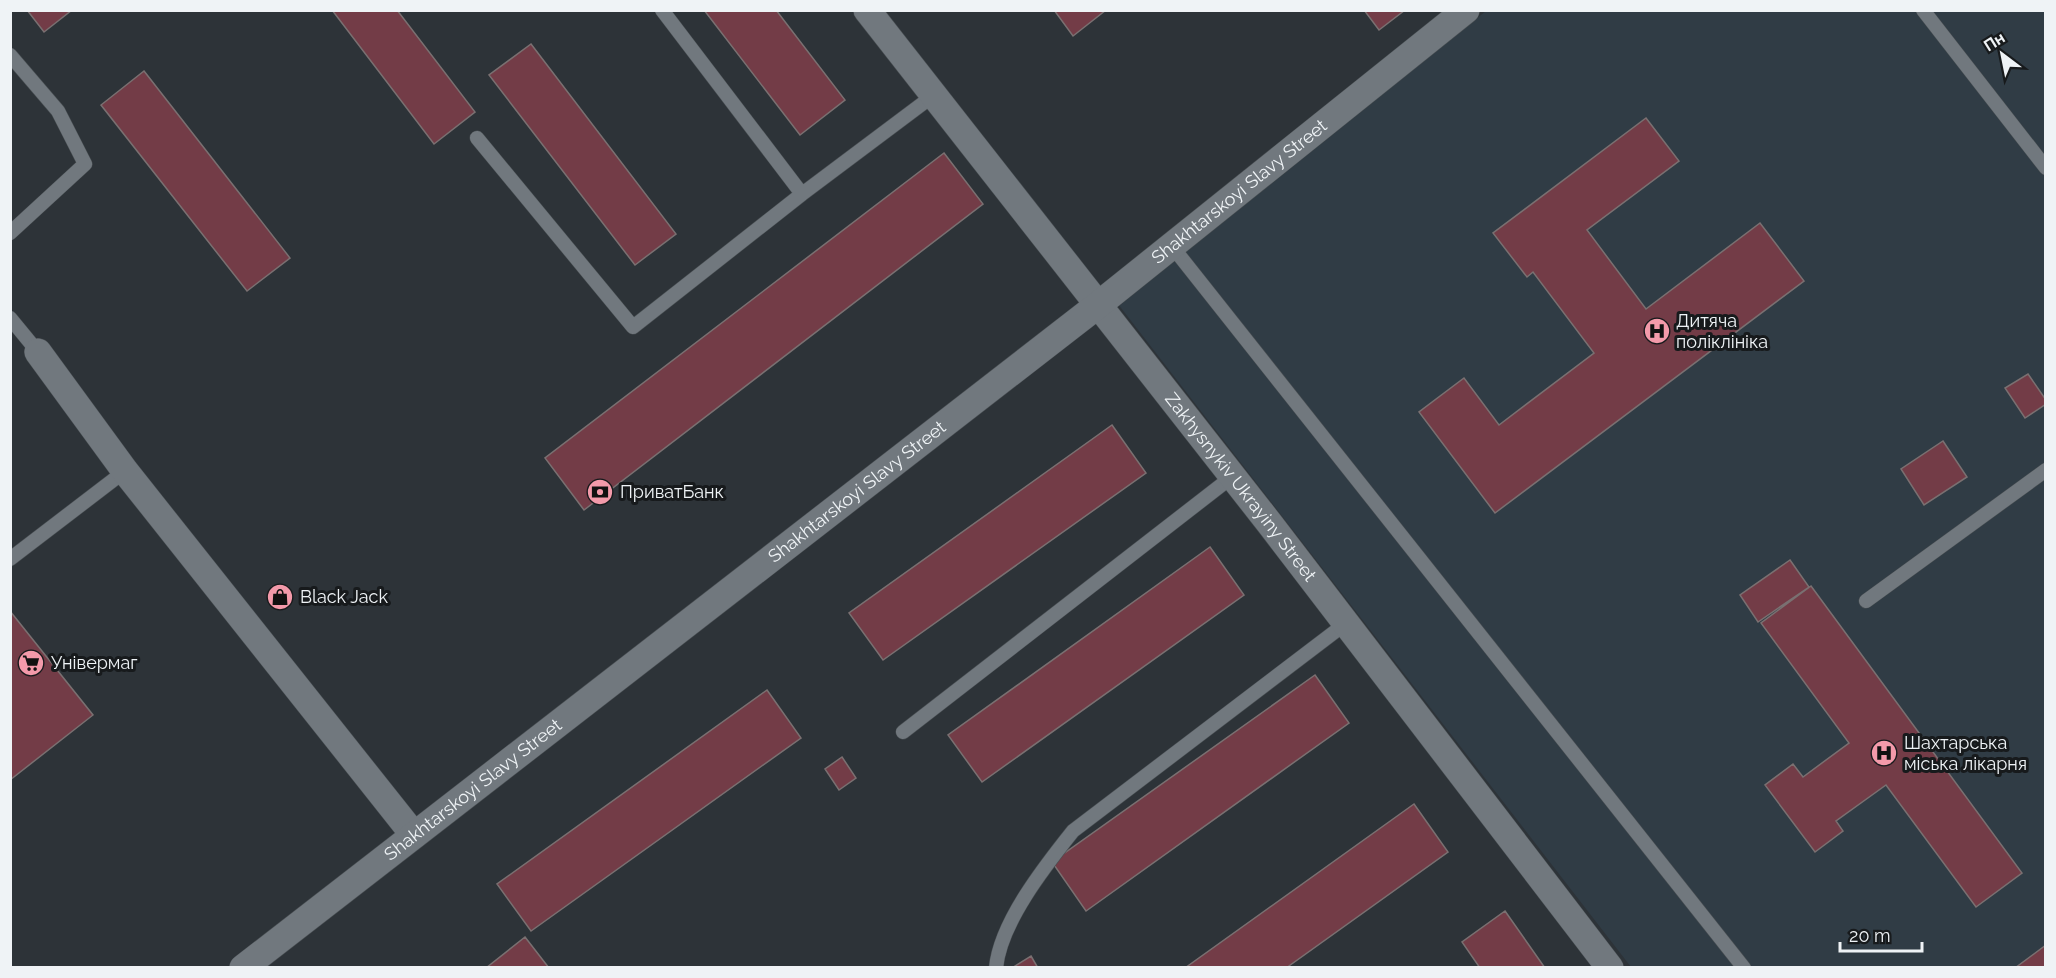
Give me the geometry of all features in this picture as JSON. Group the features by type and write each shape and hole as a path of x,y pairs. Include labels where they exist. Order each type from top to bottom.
{"street":[{"name":"Zakhysnykiv Ukrayiny Street","path":"867,10 1233,476 1610,968"},
{"name":"Shakhtarskoyi Slavy Street","path":"243,968 1098,305 1466,10"},
{"path":"38,352 124,471 414,835"}],"lane":[{"path":"662,10 802,194"},
{"path":"1923,10 2046,168"},
{"path":"10,55 58,111 85,164 10,233"},
{"path":"477,138 633,327 802,194 934,95"},
{"path":"1171,245 1744,968"},
{"path":"10,318 38,352"},
{"path":"1866,601 2046,470"},
{"path":"10,559 124,471"},
{"path":"903,732 1233,476"},
{"path":"996,968 997,951 1011,921 1049,861 1073,831 1345,624"}],"shaded area":[{"path":"1486,11 2045,11 2045,967 1631,967 1118,304"}],"building":[{"path":"27,10 72,10 44,32"},
{"path":"332,10 397,10 475,112 434,144"},
{"path":"704,10 776,10 845,100 800,135"},
{"path":"1054,10 1106,10 1073,36"},
{"path":"1364,10 1405,10 1379,30"},
{"path":"531,44 676,234 635,265 489,75"},
{"path":"144,71 290,258 247,291 101,105"},
{"name":"Дитяча поліклініка","path":"1646,118 1679,161 1587,230 1646,309 1760,223 1804,281 1495,513 1419,412 1464,378 1499,425 1594,353 1533,272 1527,277 1493,233"},
{"path":"944,153 983,204 584,510 545,458"},
{"path":"2028,374 2046,400 2046,404 2025,418 2005,388"},
{"path":"1112,425 1146,473 883,660 849,613"},
{"path":"1943,441 1967,477 1924,505 1901,469"},
{"path":"1210,547 1244,595 982,782 948,735"},
{"path":"1790,560 1809,587 1758,622 1740,595"},
{"name":"Шахтарська міська лікарня","path":"1811,586 2022,873 1976,907 1886,785 1836,821 1843,831 1815,852 1765,785 1793,764 1803,777 1849,743 1761,623"},
{"name":"Універмаг","path":"10,611 93,715 10,780"},
{"path":"1315,675 1349,723 1086,911 1052,862"},
{"path":"767,690 801,738 531,931 497,884"},
{"path":"842,757 856,778 839,790 825,769"},
{"path":"1414,804 1448,852 1286,968 1185,968"},
{"path":"1505,911 1545,968 1480,968 1462,942"},
{"path":"525,937 549,968 486,968"},
{"path":"2046,945 2046,968 2015,968"},
{"path":"1031,956 1038,968 1012,968"}],"place":[{"name":"Дитяча поліклініка","path":"1657,331"},
{"name":"ПриватБанк","path":"600,492"},
{"name":"Black Jack","path":"280,597"},
{"name":"Універмаг","path":"31,663"},
{"name":"Шахтарська міська лікарня","path":"1884,753"}]}
